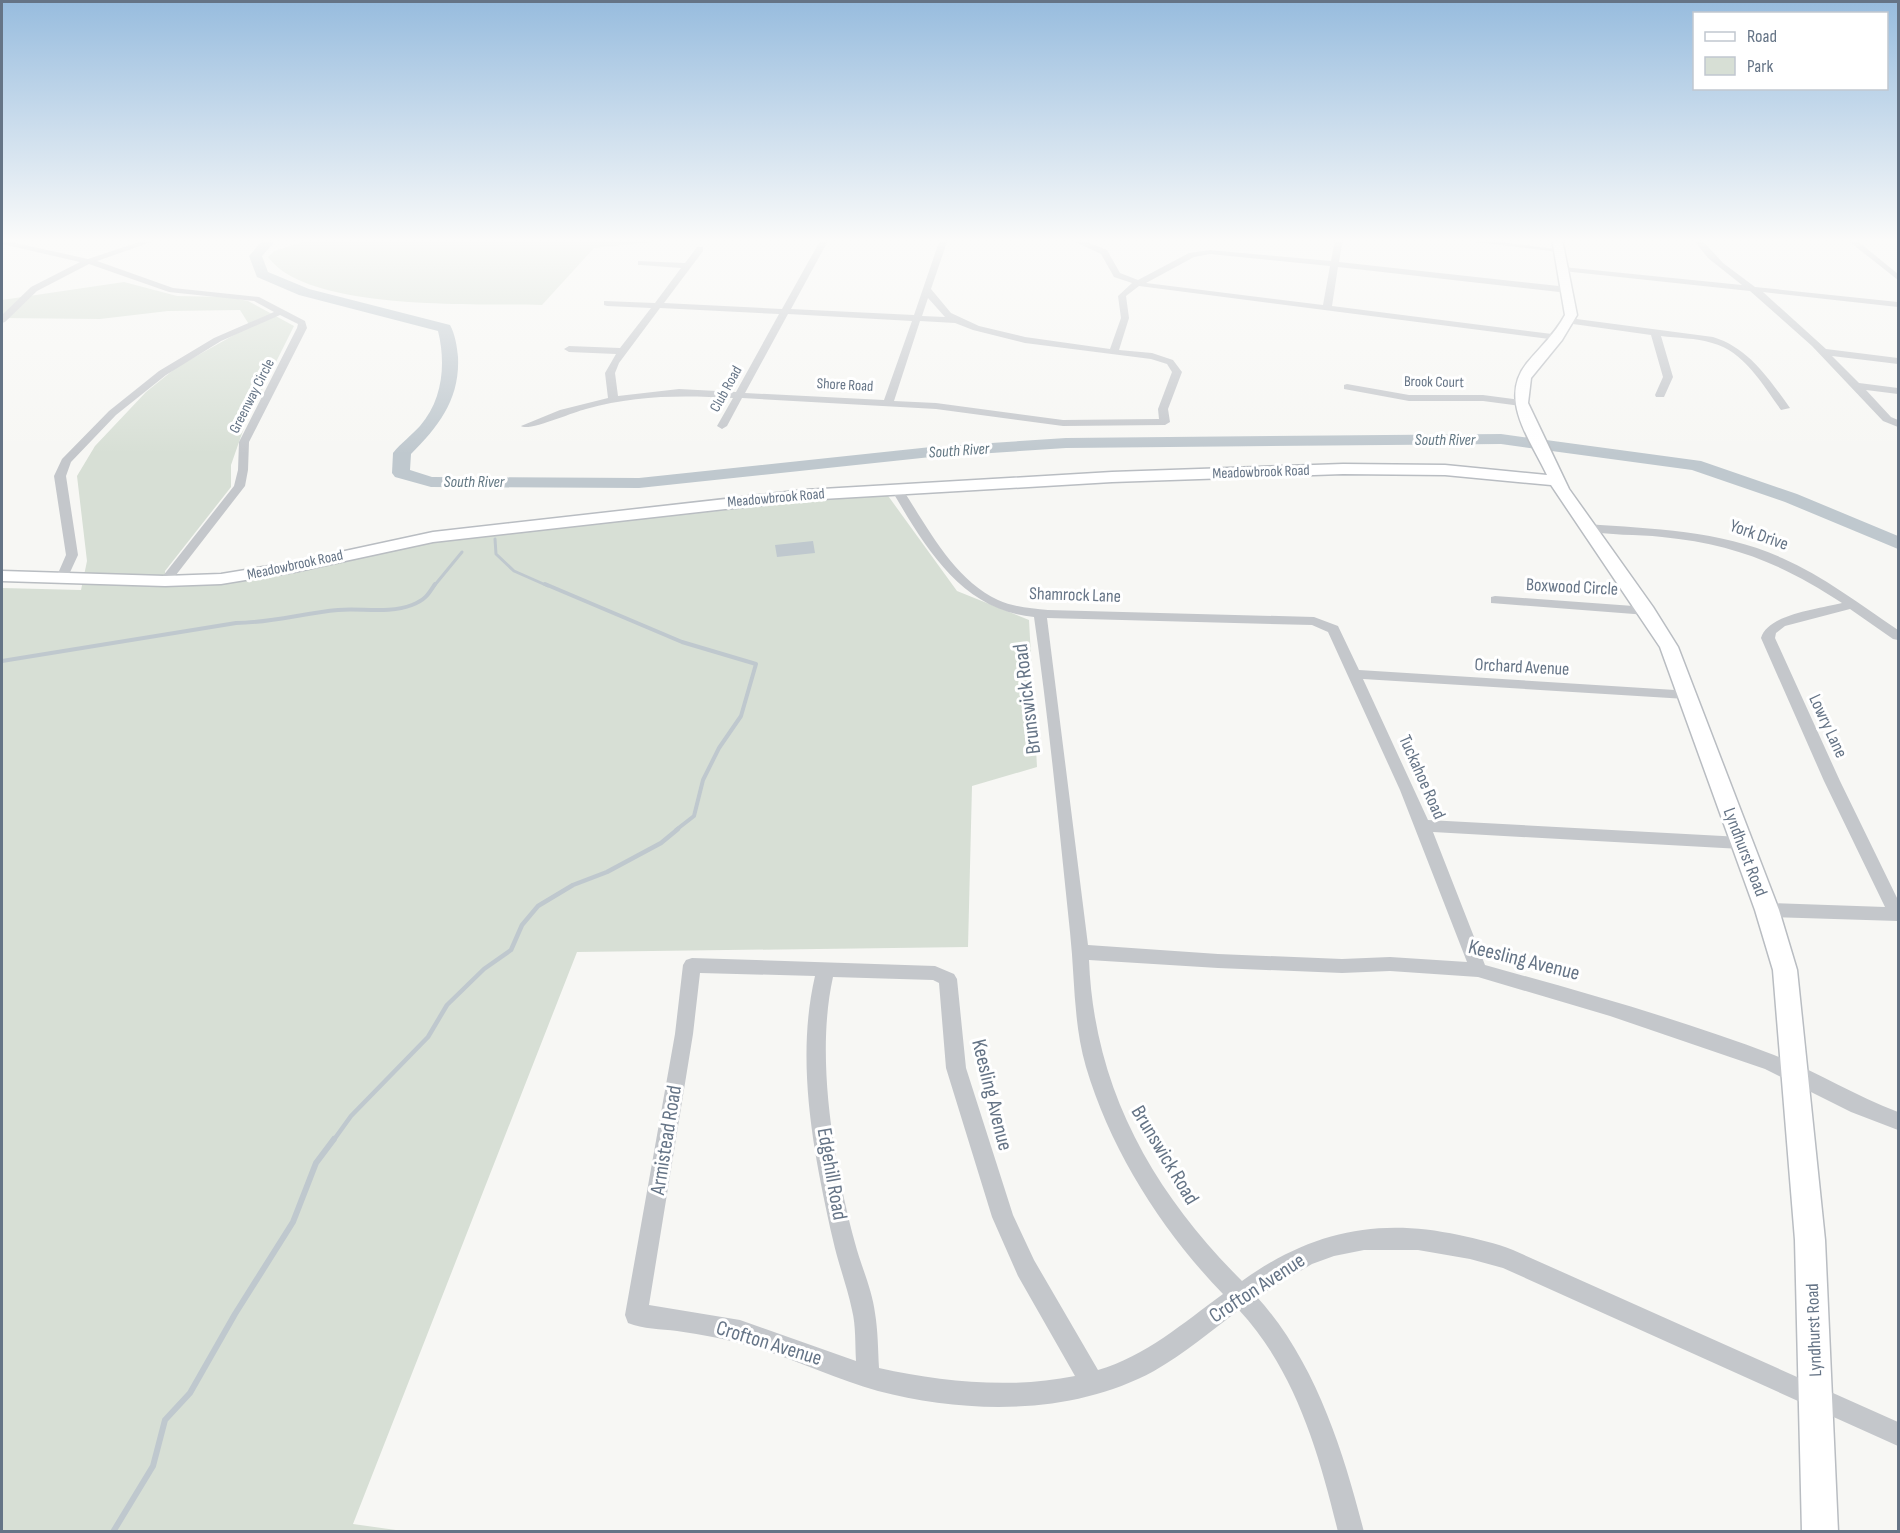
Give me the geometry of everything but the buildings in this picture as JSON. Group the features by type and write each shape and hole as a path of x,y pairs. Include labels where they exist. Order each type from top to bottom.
{"main road":[{"path":"1524,410 1520,394 1523,378 1569,321 1571,311"},
{"name":"Lyndhurst Road","path":"1524,410 1551,472 1587,528 1647,611 1669,647 1767,910 1785,970 1810,1240 1820,1532"},
{"name":"Meadowbrook Road","path":"2,576 165,581 221,579 264,573 401,542 512,527 758,499 897,489 1343,469 1551,472"}],"street":[{"path":"274,311 278,313"},
{"path":"613,399 610,373 622,351 653,311"},
{"path":"758,311 956,320 1007,335 1114,351 1125,318 1124,311"},
{"path":"888,403 921,311"},
{"path":"945,311 956,320"},
{"path":"1346,311 1557,338"},
{"path":"1778,311 1826,352 1887,419 1898,424"},
{"name":"Club Road","path":"722,426 785,312"},
{"path":"62,578 72,555 60,476 66,461 146,383 172,363 226,334 278,313"},
{"name":"Greenway Circle","path":"165,581 239,486 243,470 244,442 302,328 299,321 278,313"},
{"path":"1569,321 1713,340 1737,349 1785,408"},
{"path":"1655,332 1668,377 1660,395"},
{"path":"570,349 622,351"},
{"name":"Shore Road","path":"526,426 574,408 613,399 678,392 945,407 1063,423 1165,422 1163,409 1176,369 1170,363 1157,357 1114,351"},
{"path":"1826,352 1899,361"},
{"path":"1857,386 1899,391"},
{"name":"Brook Court","path":"1347,387 1408,398 1483,398 1524,410"},
{"name":"Shamrock Lane","path":"897,489 921,527 966,586 997,604 1040,614 1308,620"},
{"name":"York Drive","path":"1587,528 1693,537 1746,549 1796,570 1899,636"},
{"name":"Boxwood Circle","path":"1495,600 1647,611"},
{"name":"Lowry Lane","path":"1851,605 1780,622 1770,631 1768,639 1832,781 1898,914"},
{"name":"Brunswick Road","path":"1040,614 1051,680 1088,1036 1095,1066 1118,1124 1150,1185 1207,1261 1264,1323 1308,1396 1341,1489 1351,1532"},
{"name":"Tuckahoe Road","path":"1308,620 1322,622 1333,629 1355,674 1423,826 1478,970"},
{"name":"Orchard Avenue","path":"1355,674 1686,694"},
{"path":"1423,826 1741,843"},
{"path":"1767,910 1898,914"},
{"name":"Keesling Avenue","path":"1080,952 1218,961 1342,966 1390,964 1478,970 1543,987 1770,1062 1858,1106 1899,1121"},
{"name":"Keesling Avenue","path":"692,965 825,972 935,973 948,979 956,1068 1003,1217 1026,1268 1092,1383"},
{"name":"Armistead Road","path":"636,1315 682,1045 692,965"},
{"name":"Edgehill Road","path":"825,972 818,1003 816,1054 819,1104 839,1220 864,1312 868,1374"},
{"name":"Crofton Avenue","path":"636,1315 701,1323 753,1335 894,1383 970,1393 1054,1392 1092,1383 1156,1357 1280,1269 1310,1253 1335,1245 1374,1238 1420,1238 1505,1258 1899,1434"}],"green space":[{"path":"2,311 201,311 168,311 100,319 2,318"},
{"path":"240,311 266,311 294,326 246,422 231,465 231,487 165,571 166,586 203,586 315,569 381,552 454,539 886,493 957,591 1029,620 1037,767 972,786 968,947 577,952 353,1524 403,1531 2,1531 2,588 81,590 87,561 77,476 95,446 146,392 177,367 250,326"}],"shaded area":[{"path":"813,541 815,553 777,557 775,545"}],"waterway":[{"name":"South River","path":"377,311 445,328 450,365 443,401 429,426 402,453 401,473 431,482 639,483 931,452 1066,443 1501,439 1695,465 1791,498 1898,543"},
{"path":"495,539 496,554 514,571 548,586"},
{"path":"434,586 462,552"},
{"path":"2,661 236,623 338,610 403,608 423,599 435,584"},
{"path":"545,584 682,642 756,664 741,716 719,748 703,780 694,816 676,830"},
{"path":"333,1141 351,1116 428,1037 447,1005 484,969 511,950 522,925 538,906 573,885 607,872 661,843 678,829"},
{"path":"113,1532 153,1466 165,1420 190,1393 235,1314 293,1222 316,1163 334,1139"}]}
